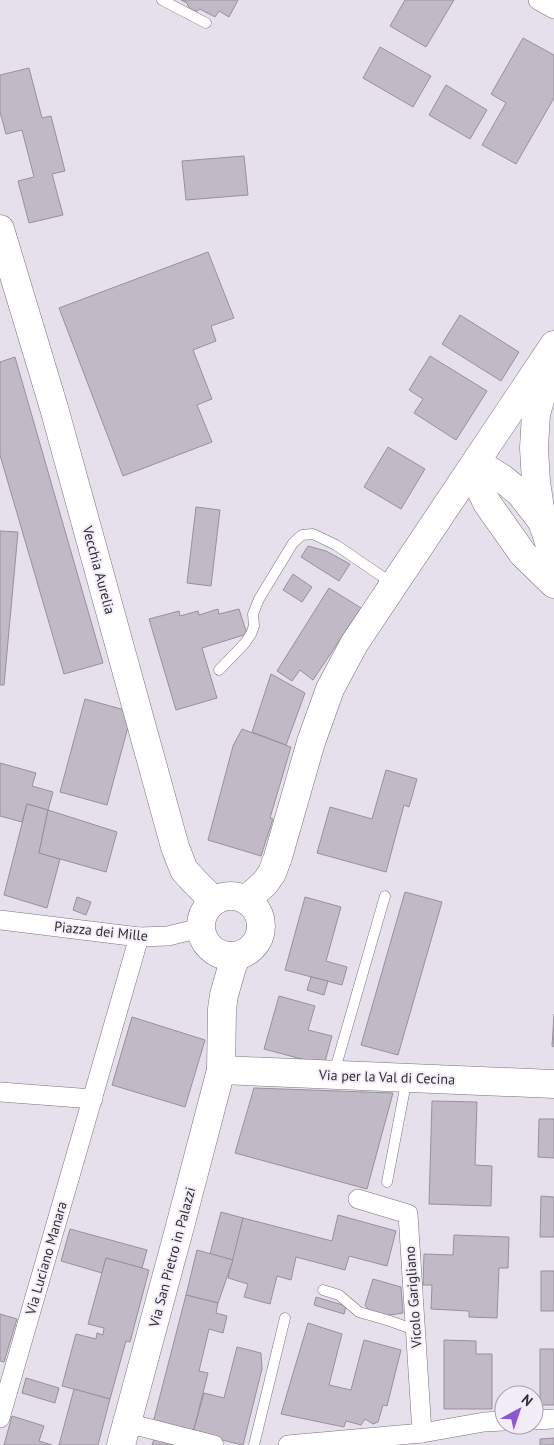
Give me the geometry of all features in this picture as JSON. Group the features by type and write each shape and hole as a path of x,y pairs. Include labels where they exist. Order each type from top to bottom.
{"main road":[{"name":"Vecchia Aurelia","path":"0,229 54,408 175,847 184,870 214,901"},
{"path":"246,900 265,884 272,874 311,742 330,689 354,644 554,345"},
{"path":"554,352 536,414 534,448 536,482 542,521 554,557"},
{"path":"473,466 503,479 520,493 542,521"},
{"path":"473,466 487,503 523,554 554,584"},
{"path":"222,897 239,897 246,900 253,906 261,922 258,940 245,953 237,956 221,955 208,946 204,939 201,931 203,914 214,901 222,897"},
{"path":"221,1070 222,1009 224,995 237,956"},
{"name":"Via per la Val di Cecina","path":"221,1070 554,1084"},
{"name":"Via San Pietro in Palazzi","path":"124,1434 221,1070"}],"street":[{"path":"538,0 554,9"},
{"name":"Piazza dei Mille","path":"0,920 139,937 168,936 188,931 201,931"},
{"name":"Via Luciano Manara","path":"0,1418 139,937"},
{"path":"0,1092 93,1098"},
{"name":"Vicolo Garigliano","path":"358,1199 408,1214 422,1432"},
{"path":"288,1445 422,1432 494,1422"},
{"path":"124,1434 214,1445"}],"lane":[{"path":"162,0 206,23"},
{"path":"219,670 251,634 254,626 254,614 259,599 293,543 302,535 314,534 336,545 394,584"},
{"path":"334,1074 385,896"},
{"path":"387,1182 407,1077"},
{"path":"323,1290 339,1295 358,1312 415,1330"},
{"path":"254,1445 285,1318"}],"building":[{"path":"181,0 238,0 229,17 219,11 215,17 200,9 197,11 192,10 187,3"},
{"path":"405,0 454,0 426,47 390,26"},
{"path":"523,38 554,55 554,98 516,164 482,145 506,103 491,94"},
{"path":"380,47 431,76 413,107 363,78"},
{"path":"29,68 42,118 51,116 65,171 52,174 63,215 29,223 18,181 34,177 22,130 6,134 0,112 0,75"},
{"path":"446,85 487,110 470,139 429,115"},
{"path":"244,156 248,195 186,200 182,161"},
{"path":"208,252 234,318 211,326 216,341 193,350 212,399 197,405 212,442 123,476 59,308"},
{"path":"460,315 519,352 501,381 442,344"},
{"path":"430,356 487,391 456,440 414,413 423,399 409,390"},
{"path":"15,357 103,663 64,674 0,455 0,362"},
{"path":"388,447 425,469 401,509 364,487"},
{"path":"196,507 220,510 211,586 187,583"},
{"path":"0,531 18,532 4,685 0,685"},
{"path":"308,546 326,551 350,564 339,581 301,557"},
{"path":"293,574 312,587 302,602 283,590"},
{"path":"329,588 361,608 313,680 300,670 292,681 277,671"},
{"path":"218,609 219,614 239,609 247,634 202,648 217,698 176,710 149,619 179,611 180,616 198,611 199,615"},
{"path":"271,674 305,693 286,745 252,732"},
{"path":"85,699 132,712 107,805 60,792"},
{"path":"242,729 291,747 270,818 273,819 261,856 208,840 233,746"},
{"path":"0,763 36,773 32,786 53,792 48,810 27,804 22,822 0,816"},
{"path":"386,770 417,779 409,807 404,805 386,872 317,853 330,807 372,819"},
{"path":"27,804 48,810 39,853 60,859 47,908 4,895"},
{"path":"48,810 117,832 106,872 39,853"},
{"path":"405,892 442,902 398,1055 361,1045"},
{"path":"77,897 91,902 86,915 73,910"},
{"path":"305,897 341,907 326,961 347,967 342,985 285,970"},
{"path":"311,977 328,981 324,995 307,990"},
{"path":"279,996 315,1006 308,1030 332,1036 324,1065 264,1049"},
{"path":"554,1014 554,1047 552,1046"},
{"path":"132,1017 205,1040 185,1107 112,1085"},
{"path":"254,1088 393,1093 367,1189 235,1153"},
{"path":"432,1101 477,1102 475,1165 492,1166 491,1206 429,1204"},
{"path":"539,1119 554,1119 554,1158 538,1157"},
{"path":"541,1196 554,1197 554,1237 540,1237"},
{"path":"221,1212 243,1218 233,1260 210,1254"},
{"path":"338,1215 396,1231 387,1266 349,1256 345,1270 296,1257 291,1280 277,1276 270,1304 244,1297 248,1284 228,1278 243,1218 332,1241"},
{"path":"70,1229 147,1250 142,1268 106,1258 102,1273 61,1261"},
{"path":"454,1235 509,1237 508,1268 499,1268 497,1318 469,1317 469,1311 431,1309 432,1285 423,1285 424,1254 453,1255"},
{"path":"197,1250 233,1260 218,1303 186,1295"},
{"path":"106,1258 149,1270 130,1342 126,1341 110,1399 62,1386 76,1334 96,1339 97,1333 103,1335 104,1328 88,1324"},
{"path":"541,1271 554,1271 554,1311 541,1311"},
{"path":"373,1279 401,1287 403,1313 383,1316 370,1312 365,1305"},
{"path":"186,1295 218,1303 216,1313 227,1316 223,1333 209,1329 199,1371 208,1373 193,1433 153,1423"},
{"path":"316,1297 346,1306 344,1314 314,1305"},
{"path":"0,1314 17,1319 4,1362 0,1361"},
{"path":"308,1323 342,1334 329,1385 351,1390 364,1340 401,1350 387,1406 383,1405 378,1422 373,1424 365,1419 361,1425 346,1421 344,1427 281,1414"},
{"path":"444,1340 476,1341 476,1354 492,1354 492,1409 444,1409"},
{"path":"237,1347 261,1353 262,1369 243,1445 193,1433 204,1393 224,1398"},
{"path":"540,1349 554,1349 554,1405 544,1405 544,1385 540,1385"},
{"path":"26,1378 59,1388 55,1403 22,1393"},
{"path":"74,1389 110,1399 98,1445 59,1445"},
{"path":"12,1416 44,1426 39,1441 52,1445 4,1445"},
{"path":"155,1436 183,1445 152,1445"},
{"path":"554,1438 554,1445 540,1445 540,1439"}]}
